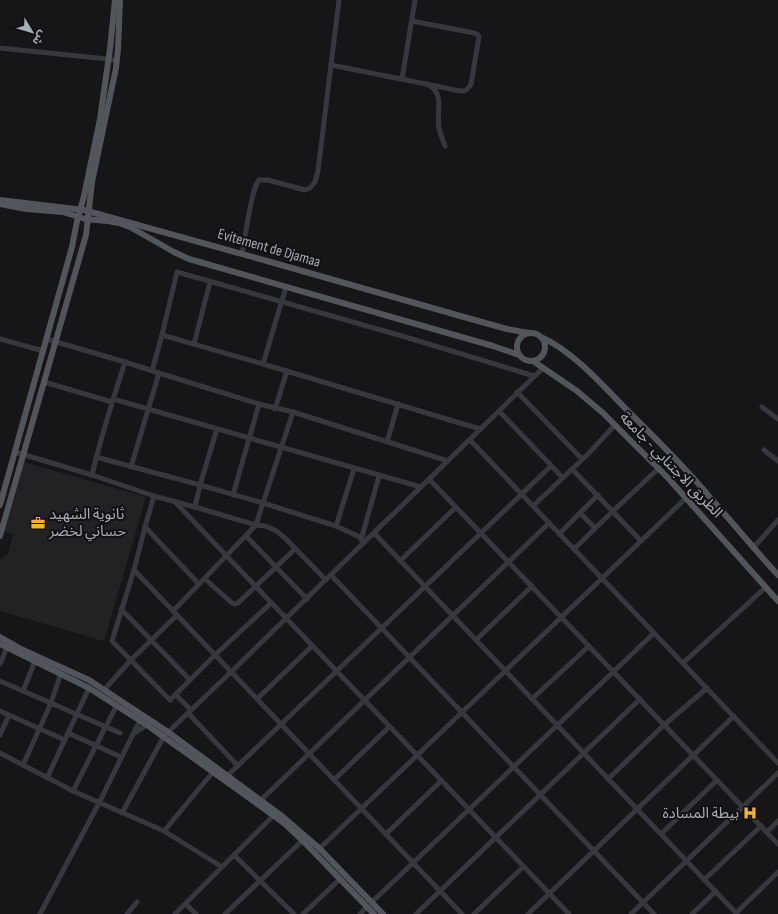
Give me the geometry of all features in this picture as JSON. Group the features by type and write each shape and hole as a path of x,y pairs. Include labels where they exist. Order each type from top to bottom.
{"main road":[{"path":"0,505 1,495 15,452 72,247 78,216 84,196 98,131 109,59 115,0"},
{"path":"0,536 86,235 92,182 117,60 120,0"},
{"name":"Evitement de Djamaa","path":"0,200 88,211 477,321 529,333"},
{"path":"0,204 33,210 63,212 88,219 123,224 185,257 493,346 519,355 528,361 533,361 542,356 545,346 544,341 541,337 535,334 529,333 524,335 517,344 519,355"},
{"name":"الطريق الاجتنابي - جامعة","path":"541,337 559,347 608,390 693,478 778,575"},
{"name":"الطريق الاجتنابي - جامعة","path":"533,361 577,390 616,425 659,468 778,601"},
{"path":"0,637 23,650 89,680 141,717 228,775 261,800 284,823 304,838 370,905 374,914"},
{"path":"0,644 61,673 141,717 147,725 166,734 213,772 275,814"},
{"path":"317,851 340,879 370,905 383,914"}],"street":[{"path":"242,254 251,203 257,183 260,180 268,180 305,190 310,188 315,182 318,171 339,0"},
{"path":"402,79 415,0"},
{"path":"331,65 459,91 466,91 471,84 479,37 477,34 412,21"},
{"path":"0,48 117,60"},
{"path":"426,84 433,86 439,98 439,128 446,146"},
{"path":"152,371 177,272 402,336 534,376"},
{"path":"194,344 210,282"},
{"path":"263,364 286,287"},
{"path":"162,335 480,429"},
{"path":"0,339 43,351"},
{"path":"46,339 126,362 275,409 293,412 448,461"},
{"path":"92,475 112,401 126,362"},
{"path":"122,813 166,734 307,599 543,368"},
{"path":"275,409 288,371"},
{"path":"131,467 159,373"},
{"path":"44,382 112,401 148,409 421,487"},
{"path":"517,392 582,460"},
{"path":"233,494 259,404"},
{"path":"387,442 398,404"},
{"path":"762,407 778,419"},
{"path":"499,411 563,478"},
{"path":"173,611 256,525 293,412"},
{"path":"533,506 582,460 616,425"},
{"path":"195,507 217,429"},
{"path":"470,440 778,763"},
{"path":"764,450 778,461"},
{"path":"15,452 92,475 176,503 256,525 265,526 275,530 285,538 326,580"},
{"path":"96,457 263,503 336,526 362,538"},
{"path":"228,775 551,466"},
{"path":"574,549 659,468"},
{"path":"336,526 354,469"},
{"path":"572,469 641,541"},
{"path":"360,547 379,476"},
{"path":"430,479 778,844"},
{"path":"559,534 598,495"},
{"path":"154,496 144,527 134,570 112,641 170,700 215,655 271,603"},
{"path":"317,851 686,498"},
{"path":"176,503 569,914"},
{"path":"400,561 456,507"},
{"path":"580,513 595,528"},
{"path":"753,548 778,520"},
{"path":"261,800 549,523"},
{"path":"773,526 778,531"},
{"path":"144,527 199,584"},
{"path":"374,533 737,913 778,872"},
{"path":"246,536 307,599"},
{"path":"204,579 228,600 235,604 238,603 295,549"},
{"path":"134,570 462,914"},
{"path":"331,575 654,914"},
{"path":"476,640 532,586"},
{"path":"683,663 766,587"},
{"path":"121,609 190,680"},
{"path":"104,690 130,660 177,616"},
{"path":"360,914 654,633"},
{"path":"257,699 312,646"},
{"path":"532,699 589,646"},
{"path":"0,664 7,647"},
{"path":"23,691 35,661"},
{"path":"23,765 51,703 61,673"},
{"path":"0,681 120,733"},
{"path":"47,778 89,688"},
{"path":"608,779 664,725 707,688"},
{"path":"176,695 238,766"},
{"path":"416,914 640,699"},
{"path":"73,791 117,705"},
{"path":"0,711 64,740"},
{"path":"0,735 9,715"},
{"path":"528,914 734,716"},
{"path":"40,914 99,803 141,717"},
{"path":"132,735 147,725"},
{"path":"334,780 389,727"},
{"path":"68,733 121,757"},
{"path":"0,753 73,791 164,831 222,867"},
{"path":"164,831 213,772"},
{"path":"631,914 778,773"},
{"path":"661,834 717,780"},
{"path":"386,834 441,781"},
{"path":"176,914 275,814"},
{"path":"767,832 778,821"},
{"path":"704,880 761,826"},
{"path":"225,914 304,838"},
{"path":"234,855 294,914"},
{"path":"474,914 523,867"},
{"path":"303,914 340,879"},
{"path":"692,914 716,891"},
{"path":"127,914 137,902"},
{"path":"186,904 196,914"}],"shaded area":[{"path":"24,462 146,497 104,641 0,611 0,560 8,554 13,534 5,532"}],"place":[{"name":"ثانوية الشهيد حساني لخضر","path":"38,523"},
{"name":"بيطة المسادة","path":"750,813"}]}
